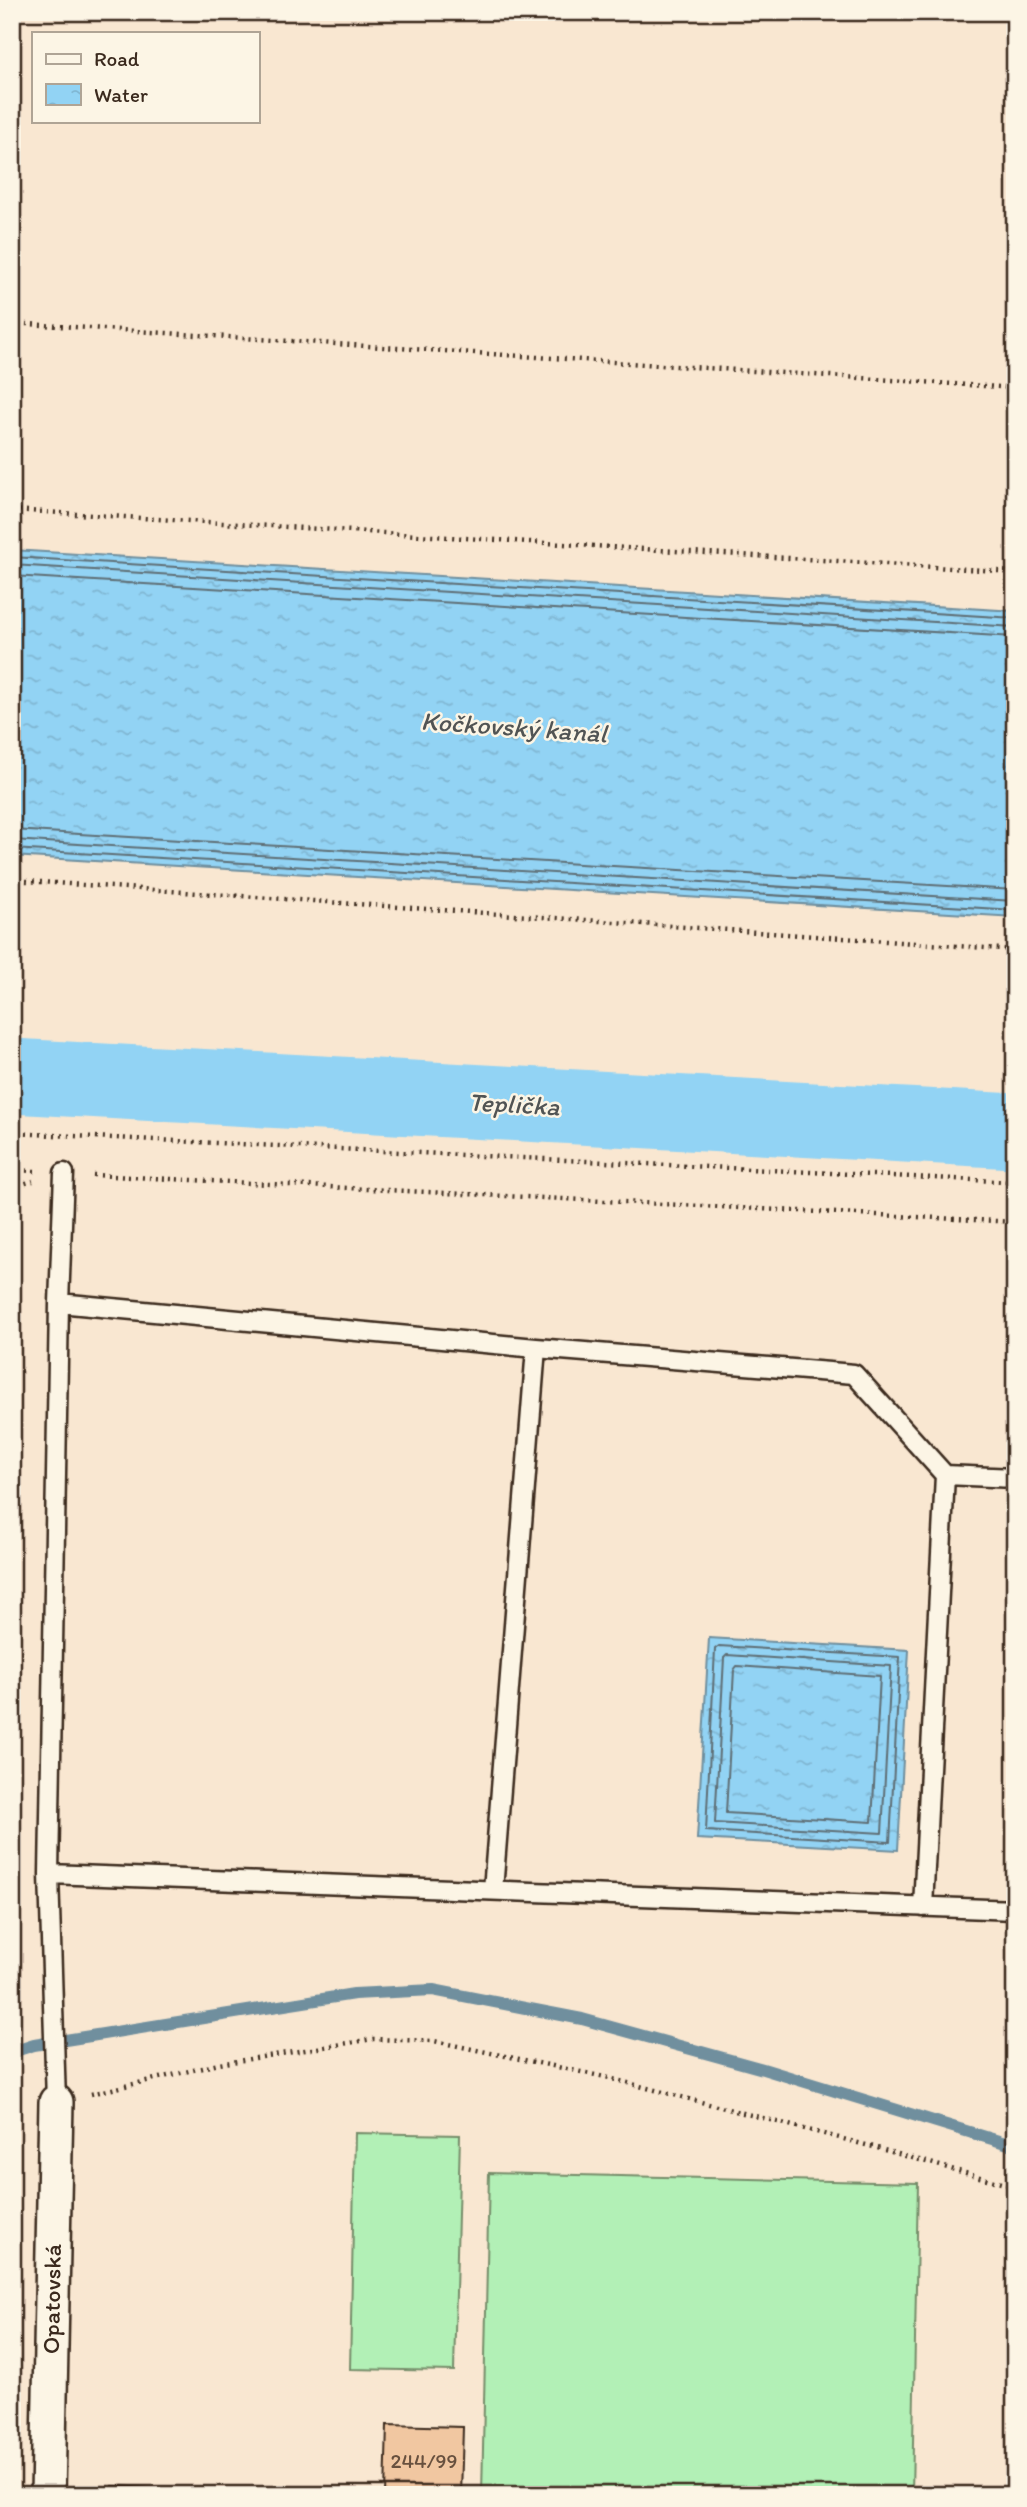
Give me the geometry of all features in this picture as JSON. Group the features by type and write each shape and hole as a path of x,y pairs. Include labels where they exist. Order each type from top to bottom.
{"street":[{"name":"Opatovská","path":"48,2495 56,2102"}],"lane":[{"path":"56,2102 49,1874 59,1303 64,1173"},
{"path":"59,1303 536,1348 854,1374 945,1475 923,1907"},
{"path":"493,1889 536,1348"},
{"path":"945,1475 1015,1478"},
{"path":"49,1874 1015,1910"}],"path":[{"path":"12,323 1015,388"},
{"path":"12,510 1015,572"},
{"path":"12,880 1015,950"},
{"path":"12,1133 1015,1182"},
{"path":"64,1173 1015,1222"},
{"path":"56,2102 262,2056 373,2039 434,2041 605,2077 1015,2187"}],"green space":[{"path":"355,2133 460,2135 454,2371 350,2369"},
{"path":"489,2173 918,2183 912,2495 482,2495"}],"water":[{"name":"Kočkovský kanál","path":"12,550 1015,611 1015,917 12,856"},
{"path":"709,1638 909,1650 898,1850 697,1839"}],"building":[{"path":"387,2425 463,2427 461,2495 385,2495"},
{"path":"113,2486 187,2490 187,2495 113,2495"}],"waterway":[{"name":"Teplička","path":"12,1076 1015,1131"},
{"path":"12,2052 34,2045 354,1994 433,1990 582,2019 763,2069 1015,2146"}]}
